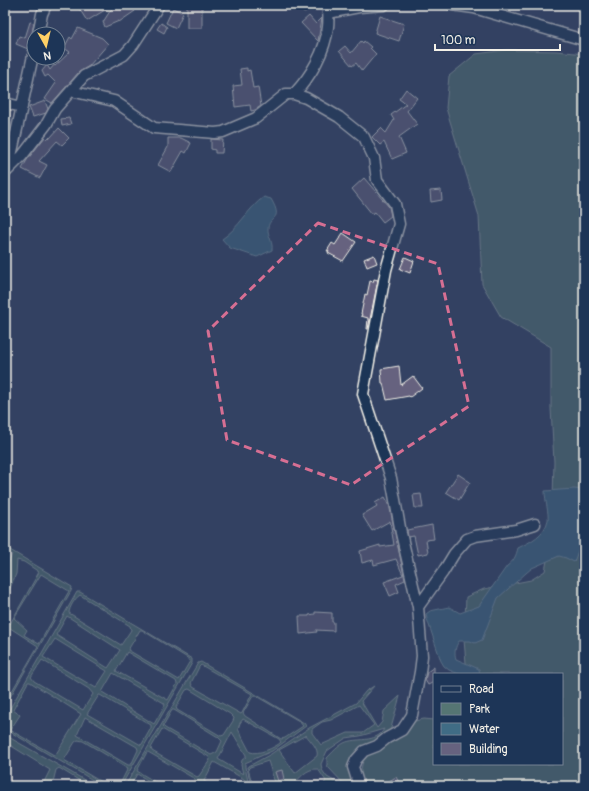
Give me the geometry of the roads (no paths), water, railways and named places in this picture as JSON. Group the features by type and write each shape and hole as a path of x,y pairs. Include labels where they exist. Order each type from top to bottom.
{"street":[{"path":"40,26 42,14 46,5"},
{"path":"6,172 22,156 46,125 55,109 84,76 124,55 133,46 159,5"},
{"path":"294,94 302,86 320,55 328,26 328,9 359,8 384,5"},
{"path":"452,5 474,8 584,40"},
{"path":"6,172 31,66"},
{"path":"71,91 114,101 154,128 215,133 223,132 256,118 286,94 294,94 306,98 339,117 364,137 374,158 377,180 395,204 399,224 386,270 364,394 391,478 401,533 418,607 422,656 412,715 402,730 387,738 377,746 364,751 356,760 353,767 359,786"},
{"path":"5,103 22,107"},
{"path":"418,607 444,572 454,554 467,539 475,536 516,530 535,524"}],"water":[{"path":"264,197 271,199 276,212 276,215 268,226 272,250 257,257 230,248 222,239"},
{"path":"574,489 584,490 584,534 574,562 559,556 532,568 498,598 482,640 475,643 470,641 459,641 455,650 456,659 479,669 480,673 456,673 449,670 441,661 426,614 430,611 449,607 460,613 479,606 507,566 513,560 518,548 536,537 544,530 548,520 545,491"}]}
